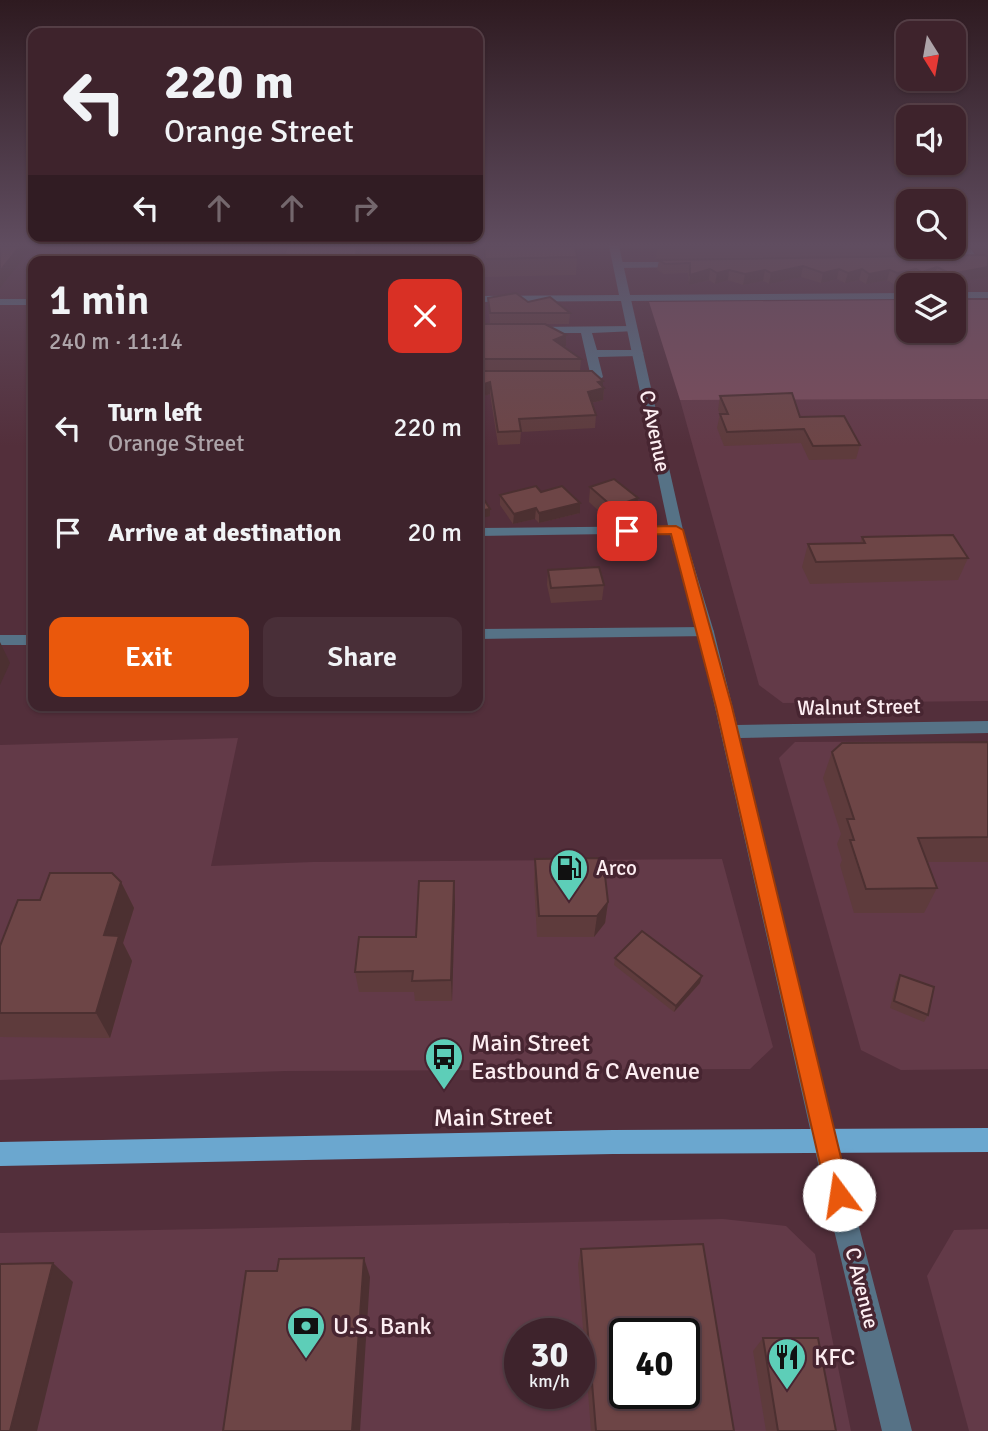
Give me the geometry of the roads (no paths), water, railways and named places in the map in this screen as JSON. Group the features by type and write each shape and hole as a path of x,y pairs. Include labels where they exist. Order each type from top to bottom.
{"main road":[{"name":"Main Street","path":"0,1154 586,1143 988,1140"}],"street":[{"name":"C Avenue","path":"629,313 676,530 706,632 825,1142 897,1431"},
{"path":"558,377 597,377 586,329"},
{"path":"519,330 632,329"},
{"path":"591,354 638,353"},
{"path":"483,532 676,530"},
{"path":"483,634 706,632"},
{"path":"0,640 28,639"},
{"name":"Walnut Street","path":"730,732 988,727"}],"place":[{"name":"Arco","path":"569,902"},
{"name":"Main Street Eastbound & C Avenue","path":"444,1091"},
{"name":"U.S. Bank","path":"306,1360"},
{"name":"KFC","path":"787,1391"}]}
